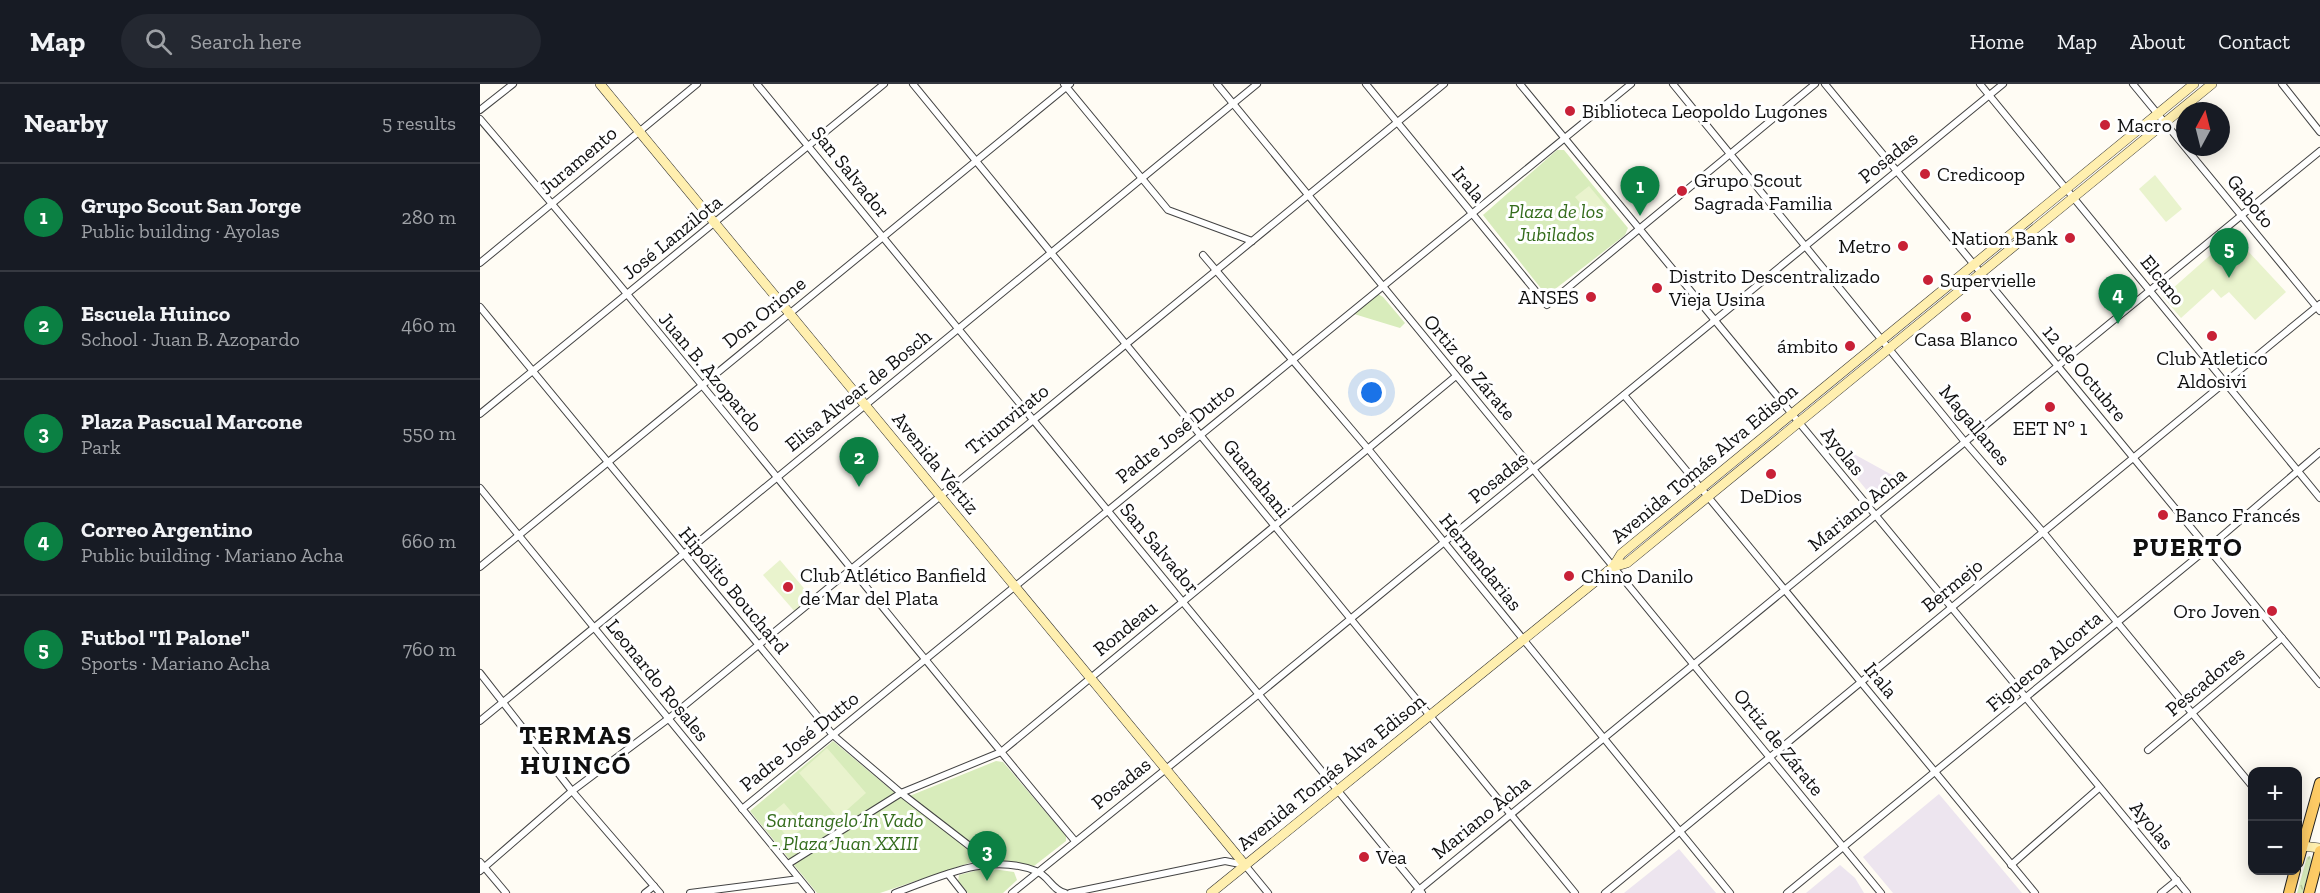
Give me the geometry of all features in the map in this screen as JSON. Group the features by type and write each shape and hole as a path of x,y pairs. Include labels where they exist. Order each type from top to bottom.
{"main road":[{"name":"Avenida Vértiz","path":"600,84 1245,865"},
{"name":"Avenida Tomás Alva Edison","path":"1211,893 1613,567 1621,554 2194,84"},
{"name":"Avenida Tomás Alva Edison","path":"1613,567 1627,563 2212,84"},
{"path":"2302,837 2320,783"},
{"path":"2302,844 2320,850 2309,893"},
{"path":"2289,893 2294,875"}],"street":[{"path":"480,110 513,84"},
{"name":"Juramento","path":"480,263 697,84"},
{"name":"San Salvador","path":"757,84 1184,602 1419,892"},
{"name":"José Lanzilota","path":"480,414 884,84"},
{"name":"Guanahani","path":"913,84 1575,893"},
{"name":"Ortiz de Zárate","path":"1217,84 1881,893"},
{"name":"Elisa Alvear de Bosch","path":"480,721 1257,84"},
{"name":"Irala","path":"1366,84 1547,305 1641,231"},
{"name":"Triunvirato","path":"482,866 572,791 668,719 1444,84"},
{"name":"Ayolas","path":"1520,84 2187,893"},
{"name":"Padre José Dutto","path":"742,809 1631,84"},
{"name":"Magallanes","path":"1673,84 1965,442 2043,532 2248,780"},
{"path":"1641,231 1815,84"},
{"name":"12 de Octubre","path":"1825,84 2320,684"},
{"name":"Elcano","path":"1980,84 2320,498"},
{"name":"Posadas","path":"1012,893 1351,619 2003,84"},
{"name":"Gaboto","path":"2133,84 2319,307"},
{"path":"2282,84 2320,132"},
{"path":"1067,85 1168,210 1252,241"},
{"name":"Don Orione","path":"480,567 1067,85"},
{"name":"Juan B. Azopardo","path":"480,119 552,203 852,568 924,660 1075,841"},
{"name":"Mariano Acha","path":"1419,892 1510,814 2320,151"},
{"name":"Hernandarias","path":"1203,255 1290,360 1369,450 1730,893"},
{"name":"Hipólito Bouchard","path":"480,307 833,735 993,864"},
{"name":"Bermejo","path":"1605,893 2319,307"},
{"name":"Rondeau","path":"788,864 901,792 1001,752 1456,376"},
{"name":"Irala","path":"1624,395 2035,893"},
{"name":"Figueroa Alcorta","path":"1787,893 2208,548 2320,452"},
{"name":"Leonardo Rosales","path":"480,488 811,893"},
{"name":"Pescadores","path":"2148,750 2282,638"},
{"path":"480,673 572,791 660,893"},
{"path":"2012,865 2099,788"},
{"path":"1070,893 1225,861 1245,865 1268,893"},
{"path":"895,893 971,866 993,864 1037,871 1055,889 1065,893"},
{"path":"482,866 506,893"},
{"path":"948,874 963,893"},
{"path":"690,893 799,879"},
{"path":"2161,893 2177,880"},
{"path":"645,893 654,886"}],"shaded area":[{"path":"1823,437 1903,481 1883,497 1881,494 1874,499"},
{"path":"1939,794 2022,893 1893,893 1863,857"},
{"path":"1679,849 1716,893 1624,893"},
{"path":"1840,865 1855,878 1864,893 1806,893"}],"green space":[{"name":"Plaza de los Jubilados","path":"1557,150 1564,150 1628,228 1625,235 1550,293 1543,291 1483,215"},
{"path":"2155,175 2182,209 2166,222 2139,189"},
{"path":"1589,186 1609,210 1595,221 1575,197"},
{"path":"2233,235 2286,292 2255,320 2229,292 2221,298 2213,289 2181,318 2163,297"},
{"path":"1378,294 1405,323 1400,328 1354,314"},
{"name":"Club Atlético Banfield de Mar del Plata","path":"780,560 813,599 796,613 763,575"},
{"name":"Santangelo In Vado - Plaza Juan XXIII","path":"833,741 902,799 996,761 1003,762 1066,836 1066,841 1034,866 978,860 880,893 817,893 750,811"},
{"path":"827,748 866,793 838,818 799,773"},
{"path":"784,803 804,827 789,839 769,815"},
{"path":"2310,856 2312,860 2303,893 2297,893 2302,875 2307,857"},
{"path":"986,868 1014,872 1017,880 1003,893 968,893 958,881 959,875"}],"place":[{"name":"Biblioteca Leopoldo Lugones","path":"1570,111"},
{"name":"Macro","path":"2105,125"},
{"name":"Credicoop","path":"1925,174"},
{"name":"Grupo Scout Sagrada Familia","path":"1682,191"},
{"name":"Grupo Scout San Jorge","path":"1640,216"},
{"name":"Nation Bank","path":"2070,238"},
{"name":"Metro","path":"1903,246"},
{"name":"Futbol \"Il Palone\"","path":"2229,278"},
{"name":"Supervielle","path":"1928,280"},
{"name":"Distrito Descentralizado Vieja Usina","path":"1657,288"},
{"name":"ANSES","path":"1591,297"},
{"name":"Casa Blanco","path":"1966,317"},
{"name":"Correo Argentino","path":"2118,324"},
{"name":"Club Atletico Aldosivi","path":"2212,336"},
{"name":"ámbito","path":"1850,346"},
{"name":"EET Nº 1","path":"2050,407"},
{"name":"DeDios","path":"1771,474"},
{"name":"Escuela Huinco","path":"859,487"},
{"name":"Banco Francés","path":"2163,515"},
{"name":"Chino Danilo","path":"1569,576"},
{"name":"Club Atlético Banfield de Mar del Plata","path":"788,587"},
{"name":"Oro Joven","path":"2272,611"},
{"name":"Vea","path":"1364,857"},
{"name":"Plaza Pascual Marcone","path":"987,881"}],"district":[{"name":"PUERTO","path":"2188,547"},
{"name":"TERMAS HUINCÓ","path":"576,750"}]}
